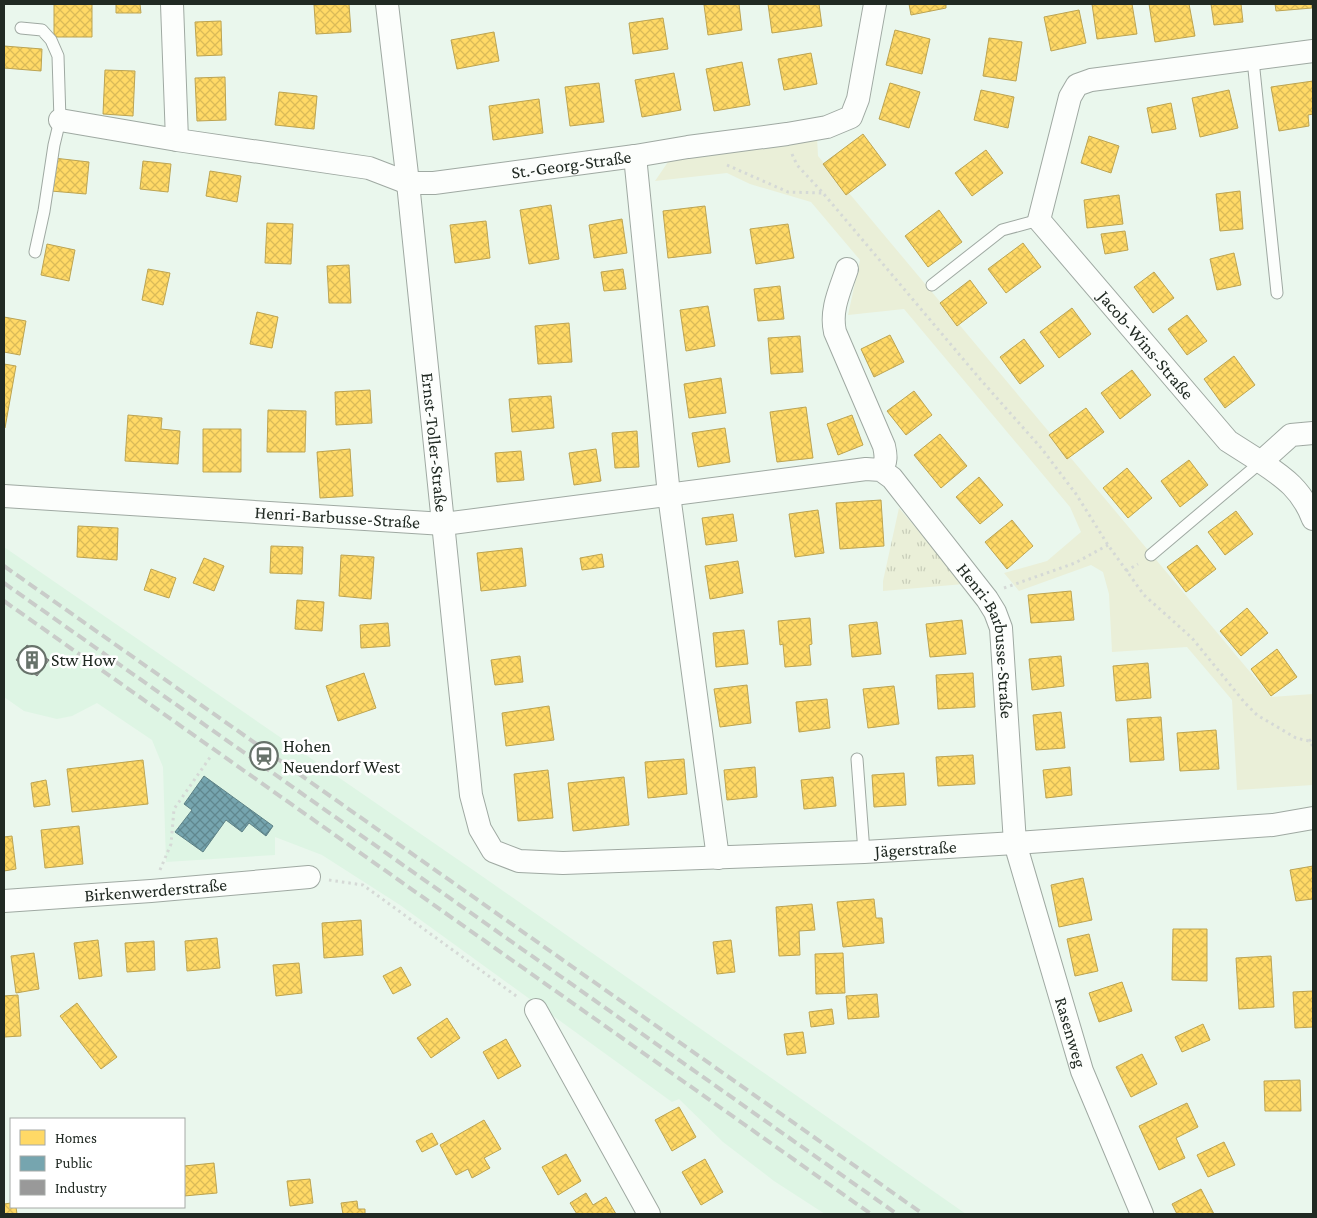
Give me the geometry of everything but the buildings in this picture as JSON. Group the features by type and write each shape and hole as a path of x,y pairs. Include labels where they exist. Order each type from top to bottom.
{"street":[{"path":"172,4 177,140"},
{"name":"Ernst-Toller-Straße","path":"387,4 408,183 471,795 480,829 493,851 519,861"},
{"name":"St.-Georg-Straße","path":"60,120 177,140 369,168 408,183 434,183 635,156 827,127 851,117 860,89 875,4"},
{"path":"1039,220 1070,97 1077,85 1091,80 1313,51"},
{"path":"635,156 669,495 718,858"},
{"name":"Jacob-Wins-Straße","path":"1039,220 1228,440 1286,478 1305,501 1313,519"},
{"path":"847,269 833,311 833,322 835,332 884,446 885,464 881,470"},
{"path":"1261,462 1291,435 1313,433"},
{"name":"Henri-Barbusse-Straße","path":"4,496 444,524 866,469 881,470 892,478 986,599 995,612 1001,628 1015,843"},
{"name":"Jägerstraße","path":"519,861 563,863 864,852 1273,825 1313,818"},
{"name":"Rasenweg","path":"1015,843 1082,1071 1142,1214"},
{"name":"Birkenwerderstraße","path":"4,901 151,891 309,877"},
{"path":"536,1010 649,1214"}],"lane":[{"path":"21,28 42,30 51,40 58,56 60,120 35,252"},
{"path":"1253,60 1277,293"},
{"path":"932,285 1002,230 1039,220"},
{"path":"1151,555 1261,462"},
{"path":"857,759 864,852"}],"path":[{"path":"787,134 792,157 796,165 823,193 980,379 1042,449 1076,494 1108,545 1144,595 1192,638 1257,715 1296,738 1309,741 1313,746"},
{"path":"725,164 788,192 823,193"},
{"path":"986,599 1003,589 1075,563 1108,545"},
{"path":"1309,741 1313,738"},
{"path":"151,891 171,844 174,810 211,756"},
{"path":"309,877 363,885 536,1010"}],"shaded area":[{"path":"4,547 476,872 966,1214 825,1214 774,1181 723,1142 679,1099 672,1102 400,905 322,855 275,837 275,855 166,862 163,767 152,740 97,703 72,716 57,719 24,711 4,697"}],"green space":[{"path":"817,137 818,156 1271,697 1313,694 1313,785 1237,790 1232,700 1187,647 1112,652 1109,594 1103,572 1091,565 1019,591 1004,573 1047,561 1081,532 1070,507 904,309 848,315 860,260 811,202 750,184 727,173 655,181 670,159"},
{"path":"899,508 964,584 883,591 883,581"}],"railway":[{"path":"4,566 923,1214"},
{"path":"4,583 897,1214"},
{"path":"4,601 871,1214"}],"place":[{"name":"Stw How","path":"32,660"},
{"name":"Hohen Neuendorf West","path":"264,756"}]}
